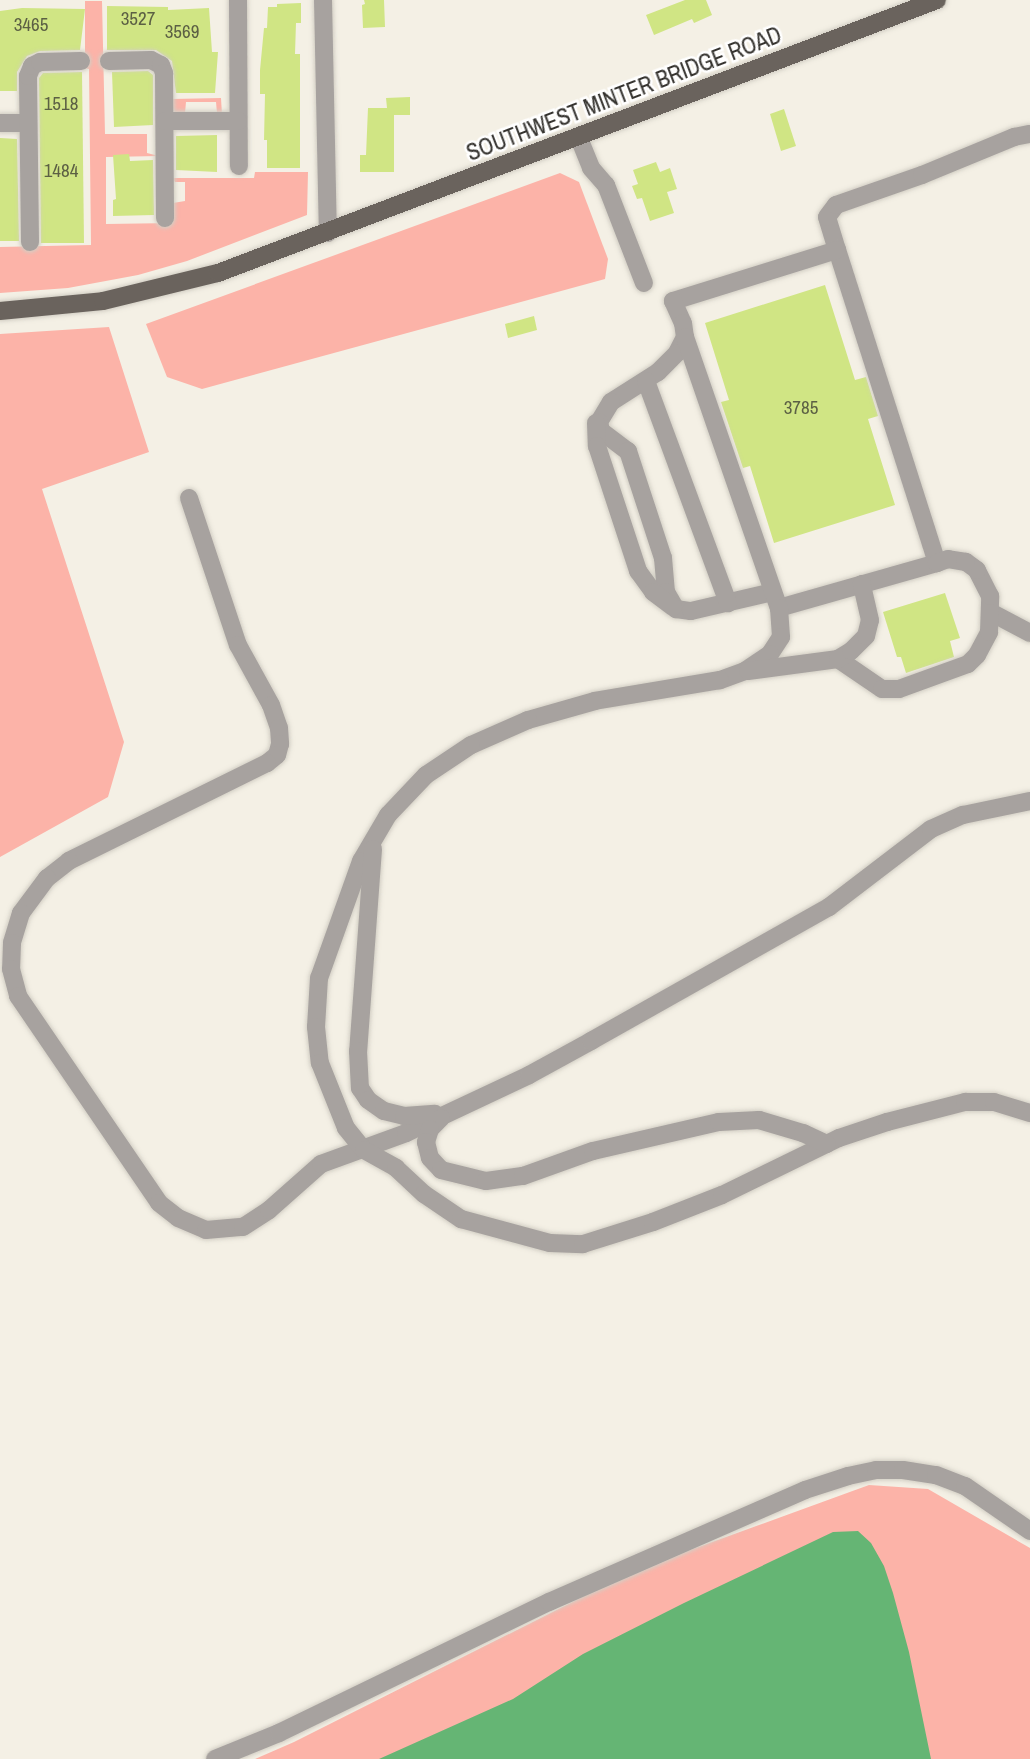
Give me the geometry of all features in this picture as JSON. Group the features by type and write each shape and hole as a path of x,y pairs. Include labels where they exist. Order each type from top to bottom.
{"main road":[{"name":"SOUTHWEST MINTER BRIDGE ROAD","path":"0,311 72,305 132,295 218,273 937,0"}],"street":[{"path":"238,0 239,166"},
{"path":"323,0 328,233"},
{"path":"109,61 151,60 161,65 164,73 165,218"},
{"path":"30,242 28,76 32,66 40,62 81,61"},
{"path":"166,121 238,121"},
{"path":"0,123 28,123"},
{"path":"937,563 827,217 836,205 1014,137 1030,135"},
{"path":"579,138 591,168 606,185 644,283"},
{"path":"745,671 770,654 780,637 776,600 685,337 683,323 673,302 837,250"},
{"path":"685,337 677,353 646,381 623,393 603,411 595,429 597,446 638,571 653,592 676,609 691,611 728,603 776,600 862,584 957,560 977,570 990,596 992,612 989,632 977,655 968,664 899,689 882,689 838,659"},
{"path":"646,381 728,603"},
{"path":"603,411 599,422 601,431 628,451 634,466 663,558 666,592 676,609"},
{"path":"18,996 11,969 12,947 21,913 47,878 69,861 267,763 277,755 281,744 275,717 237,645 189,498"},
{"path":"862,584 870,620 866,636 838,659 745,671 720,680 595,701 528,720 471,745 426,775 388,815 361,861 335,928 319,978 316,1027 320,1063 346,1128 363,1150 396,1168 424,1194 461,1219 550,1243 583,1244 653,1222 722,1195 827,1144 887,1122 965,1102 994,1102 1030,1113"},
{"path":"992,612 1030,633"},
{"path":"0,980 8,983 18,996 159,1203 178,1218 206,1230 243,1227 270,1210 321,1164 406,1133 529,1074 829,907 931,829 963,815 1030,801"},
{"path":"379,832 370,873 357,1071 360,1088 368,1100 384,1111 404,1116 449,1111"},
{"path":"0,965 12,947"},
{"path":"449,1111 430,1129 426,1142 430,1158 441,1170 486,1181 523,1176 593,1151 719,1122 759,1120 827,1144"},
{"path":"215,1759 291,1727 549,1602 805,1490 848,1476 876,1470 903,1469 936,1475 965,1486 1030,1531"}],"shaded area":[{"path":"85,1 102,1 105,134 147,134 147,153 159,156 106,157 106,224 173,223 173,203 185,201 185,182 175,182 172,178 254,178 255,172 308,172 307,215 187,261 138,275 68,288 0,293 0,247 91,245 89,69 85,68"},
{"path":"221,98 222,115 217,113 216,102 186,102 185,113 175,113 173,110 172,99"},
{"path":"560,173 579,182 608,259 605,279 202,389 167,377 146,324"},
{"path":"109,327 149,452 42,489 124,742 108,797 0,857 0,334"},
{"path":"869,1485 928,1489 1030,1548 1030,1759 255,1759 294,1742 638,1569"},
{"path":"858,1531 871,1543 884,1566 893,1593 909,1652 931,1759 379,1759 513,1699 583,1654 833,1532"}],"building":[{"path":"364,0 384,0 385,27 363,28"},
{"path":"685,0 706,0 712,15 694,23 692,19 654,35 646,15"},
{"path":"301,3 301,23 296,23 295,54 300,54 300,168 267,168 267,140 264,140 265,94 260,94 260,70 268,7"},
{"path":"107,6 168,7 168,10 209,8 212,52 218,52 215,93 176,93 172,61 156,50 107,50"},
{"path":"22,8 85,9 80,50 40,51 27,56 17,72 17,91 0,91 0,11"},
{"path":"148,71 153,75 153,125 114,127 112,72"},
{"path":"82,72 84,243 41,243 39,78 43,73"},
{"path":"410,97 410,115 394,115 394,172 360,172 360,155 366,155 368,108 387,108 386,98"},
{"path":"784,109 796,146 781,151 770,114"},
{"path":"217,135 217,172 176,170 176,136"},
{"path":"0,138 17,139 19,241 0,241"},
{"path":"129,154 130,161 153,160 154,215 113,216 113,200 116,199 113,155"},
{"path":"656,162 660,172 670,168 677,189 667,192 674,213 650,221 642,198 637,199 632,186 638,184 633,170"},
{"path":"825,285 855,380 866,377 878,416 868,419 895,505 774,543 750,466 743,468 721,402 729,400 705,323"},
{"path":"534,316 537,330 508,338 505,324"},
{"path":"945,593 960,638 950,641 954,657 906,673 901,657 897,657 883,612"}]}
